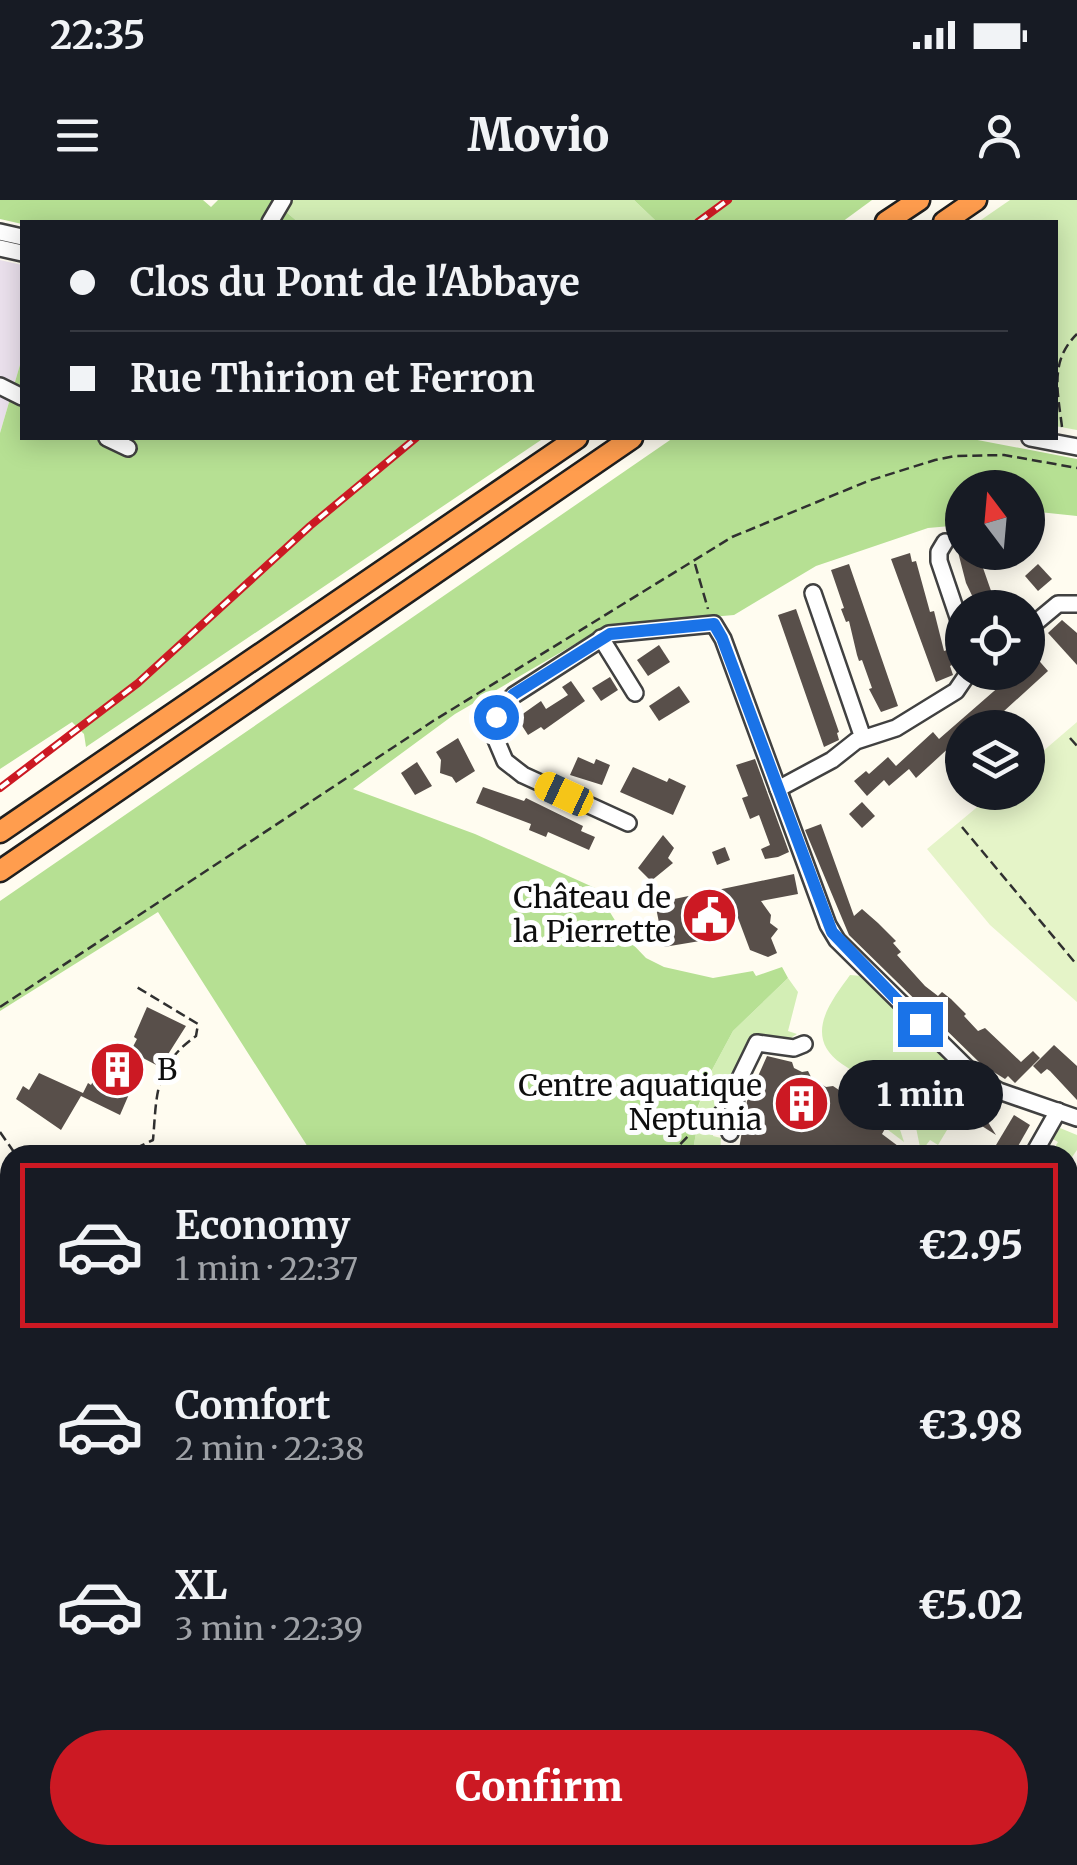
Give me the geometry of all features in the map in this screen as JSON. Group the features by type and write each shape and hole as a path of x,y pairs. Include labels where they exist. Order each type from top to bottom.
{"highway":[{"path":"889,220 919,200"},
{"path":"947,220 976,200"},
{"path":"0,832 574,440"},
{"path":"0,871 629,440"}],"street":[{"path":"111,440 128,448"},
{"path":"1041,440 1070,445"},
{"path":"945,542 939,561 949,590"},
{"path":"813,594 863,738"},
{"path":"1045,615 1058,604 1077,604"},
{"path":"628,823 516,771 502,756 494,735 496,717 507,700 601,638 627,630 714,624 837,940 976,1077 998,1091 1077,1118"},
{"path":"601,638 635,692"},
{"path":"778,789 863,738 896,728 957,690"},
{"path":"730,1133 739,1080 757,1043 794,1048 804,1044"},
{"path":"1039,1145 1058,1111"}],"path":[{"path":"1058,362 1077,334"},
{"path":"1058,393 1070,445"},
{"path":"694,561 714,624"},
{"path":"1070,738 1077,746"},
{"path":"962,827 1077,965"},
{"path":"135,986 198,1024 196,1036 176,1050 158,1082 154,1140 145,1145"},
{"path":"680,1145 716,1108 724,1089"}],"shaded area":[{"path":"0,260 20,265 20,365 0,433"}],"green space":[{"path":"0,200 203,200 211,207 218,200 272,200 296,220 20,220 20,224 0,219"},
{"path":"272,200 634,200 655,220 296,220"},
{"path":"634,200 872,200 845,220 655,220"},
{"path":"1010,200 1077,200 1077,430 1058,427 1058,220 981,220"},
{"path":"20,365 20,440 541,440 86,747 84,734 72,722 0,769 0,433"},
{"path":"670,440 977,440 1077,459 1077,516 1045,513 1045,470 945,470 945,526 928,528 816,566 734,615 606,626 455,714 353,789 475,834 595,888 624,935 646,958 664,967 713,978 753,971 756,976 782,967 788,978 733,1031 712,1070 694,1117 697,1128 694,1145 307,1145 158,912 0,1011 0,901"},
{"path":"1077,722 1077,1002 990,925 927,849 974,810 1045,810 1045,749"},
{"path":"850,975 862,976 949,1060 956,1069 954,1077 949,1078 947,1072 879,1082 857,1074 830,1053 824,1042 824,1018"},
{"path":"788,978 798,992 788,1031 797,1034 786,1041 754,1034 726,1097 718,1098 713,1136 721,1138 721,1145 694,1145 697,1128 694,1118 712,1070 733,1031"},
{"path":"941,1105 947,1130 938,1145 930,1140 920,1145 913,1113"},
{"path":"863,1111 895,1114 904,1142"},
{"path":"1060,1128 1077,1135 1077,1145 1056,1145 1058,1142 1053,1139"}],"building":[{"path":"910,553 912,562 916,561 945,651 945,678 936,682 891,559"},
{"path":"849,564 898,706 881,712 869,689 872,688 862,660 859,661 831,570"},
{"path":"963,570 984,570 991,590 969,590"},
{"path":"1032,570 1044,570 1052,579 1037,590 1025,576"},
{"path":"796,609 839,732 839,740 824,747 778,615"},
{"path":"1062,620 1077,633 1077,665 1048,633"},
{"path":"659,645 670,662 648,676 637,660"},
{"path":"610,677 618,690 601,701 592,688"},
{"path":"571,681 585,701 544,730 541,727 528,735 517,718 541,701 546,709 568,695 562,687"},
{"path":"679,686 690,702 659,721 649,706"},
{"path":"995,690 1027,690 1005,710 972,710"},
{"path":"933,732 939,739 945,734 945,751 916,778 909,769 889,786 884,780 867,796 854,781 888,757 896,766"},
{"path":"458,738 475,771 456,783 440,773 441,760 436,752"},
{"path":"578,757 610,765 602,785 570,775"},
{"path":"755,759 789,852 778,857 765,859 761,849 770,845 759,815 750,819 742,798 748,796 736,765"},
{"path":"417,762 432,786 415,795 401,773"},
{"path":"633,767 686,786 673,815 620,792"},
{"path":"483,787 524,801 526,798 583,826 581,831 595,837 589,850 548,832 546,837 529,830 531,824 476,803"},
{"path":"862,802 875,816 862,828 849,814"},
{"path":"821,824 854,916 862,909 878,923 896,941 893,943 901,952 897,955 925,986 938,996 942,992 951,999 978,1031 985,1028 1021,1062 1033,1051 1040,1058 1015,1083 981,1064 849,935 805,830"},
{"path":"663,835 674,848 668,858 673,863 651,881 638,868"},
{"path":"725,847 730,860 717,865 712,852"},
{"name":"Château de la Pierrette","path":"794,874 798,894 761,901 771,915 770,923 778,929 771,938 777,953 768,957 750,950 738,918 715,923 718,938 664,947 655,903"},
{"name":"B","path":"147,1007 186,1026 160,1067 143,1058 120,1115 81,1096 61,1130 16,1099 23,1086 29,1090 39,1073 83,1093 107,1055 124,1064"},
{"path":"1054,1045 1077,1066 1077,1100 1050,1071 1041,1074 1033,1066"},
{"name":"Centre aquatique Neptunia","path":"767,1056 792,1062 794,1068 808,1071 812,1079 826,1087 833,1086 857,1102 855,1105 886,1127 882,1134 897,1145 740,1145 747,1101"},
{"path":"973,1098 996,1135 963,1114"},
{"path":"1014,1115 1030,1125 1019,1145 996,1145"}],"railway":[{"path":"701,220 728,200"},
{"path":"0,788 138,683 310,526 414,440"}],"place":[{"name":"Château de la Pierrette","path":"710,915"},
{"name":"B","path":"118,1070"},
{"name":"Centre aquatique Neptunia","path":"801,1103"}],"route":[{"path":"496,717 514,694 610,634 714,624 720,631 828,925 851,956 920,1024"}]}
